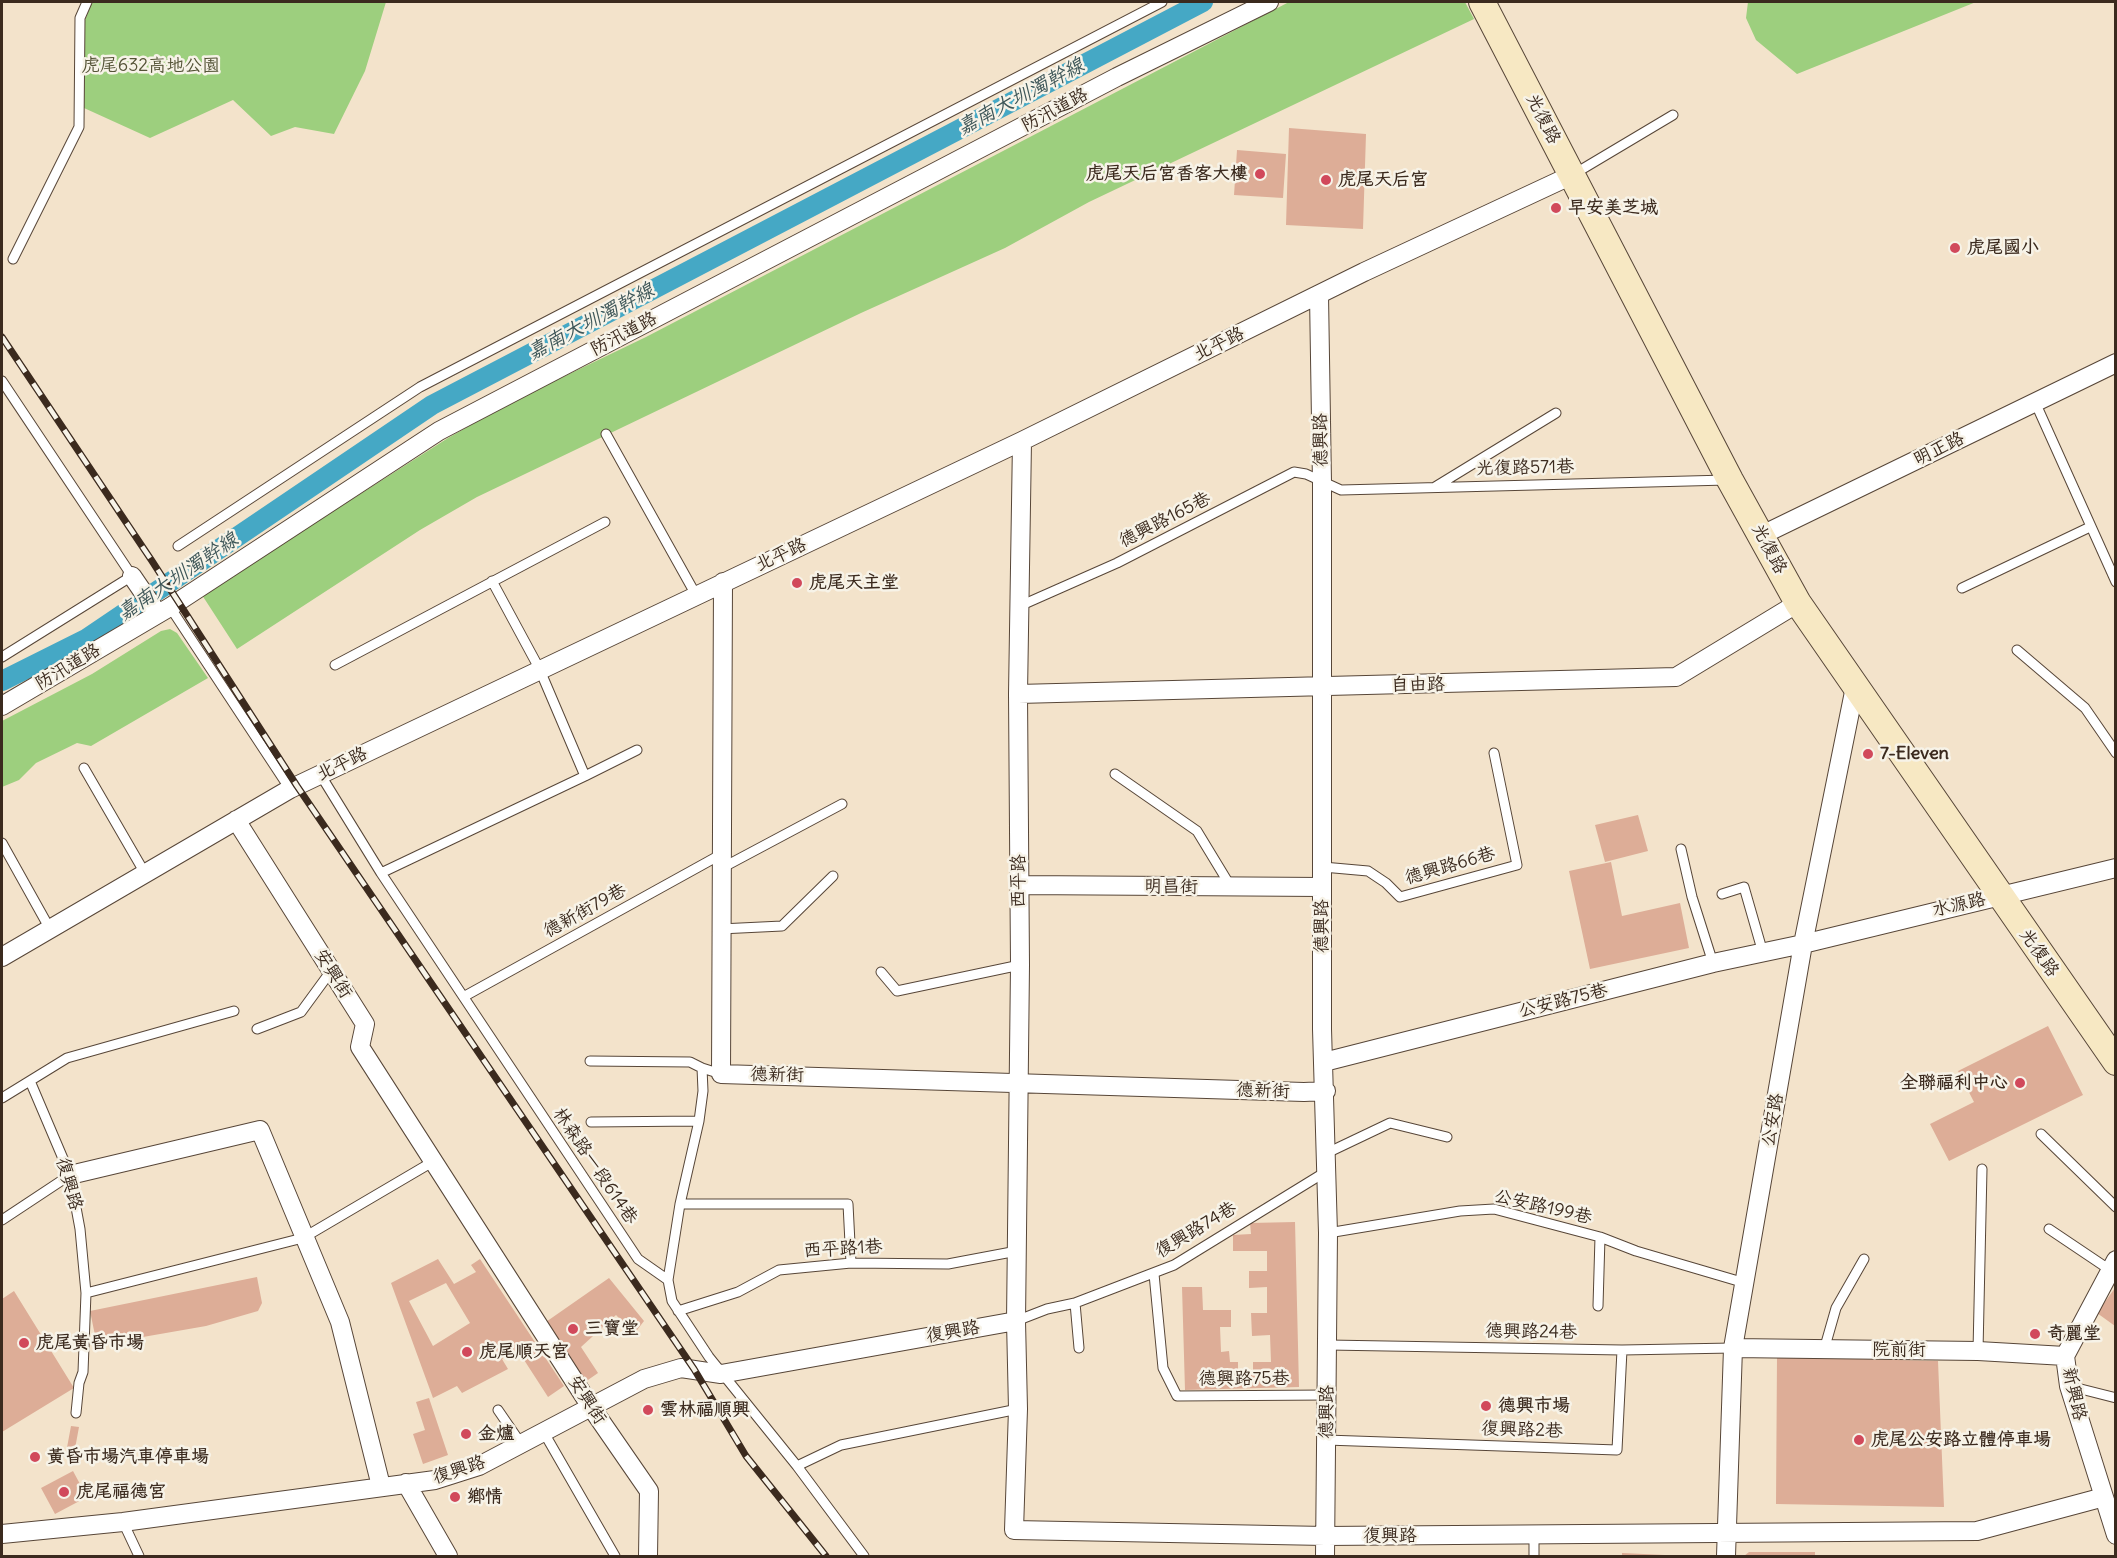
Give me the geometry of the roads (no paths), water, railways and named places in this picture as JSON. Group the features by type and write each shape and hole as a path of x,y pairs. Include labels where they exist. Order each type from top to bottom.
{"street":[{"name":"防汛道路","path":"2,706 164,610 439,431 1106,83 1269,2"},
{"name":"光復路","path":"1482,2 1730,480 1798,603 2002,895 2115,1062"},
{"name":"北平路","path":"2,957 146,875 236,820 320,774 1022,441 1319,295 1572,175"},
{"name":"德興路","path":"1319,295 1322,483 1322,887 1329,1233 1325,1557"},
{"name":"明正路","path":"1762,535 2115,363"},
{"name":"西平路","path":"1016,1321 1020,965 1018,694 1022,605 1022,441"},
{"path":"132,576 164,610"},
{"path":"721,1074 720,862 723,582"},
{"name":"自由路","path":"1018,694 1676,677 1798,603"},
{"name":"公安路","path":"1726,1557 1733,1348 1803,944 1855,687"},
{"name":"安興街","path":"236,820 365,1024 360,1047 591,1407 649,1491 648,1557"},
{"name":"水源路","path":"1803,944 2115,868"},
{"name":"明昌街","path":"1020,885 1322,887"},
{"name":"公安路75巷","path":"1324,1062 1713,963 1803,944"},
{"name":"德新街","path":"721,1074 1326,1091"},
{"path":"70,1175 260,1130 303,1238 340,1322 381,1486"},
{"name":"新興路","path":"2113,1265 2066,1356 2069,1386 2115,1535"},
{"name":"復興路","path":"2,1534 123,1522 435,1480 479,1466 644,1379 681,1368 721,1374 1016,1321 1018,1409 1014,1530 1325,1536 1977,1531 2104,1497"},
{"name":"院前街","path":"1733,1348 1978,1351 2066,1356"},
{"path":"406,1483 448,1557"}],"lane":[{"path":"13,259 79,127 80,18 87,2"},
{"path":"178,546 420,387 1162,2"},
{"path":"1572,175 1673,115"},
{"path":"2,381 132,576 2,657"},
{"path":"2035,402 2115,582"},
{"path":"1435,487 1556,413"},
{"path":"606,434 696,595"},
{"name":"德興路165巷","path":"1022,605 1117,563 1294,472 1306,474 1322,483"},
{"name":"光復路571巷","path":"1322,483 1341,490 1730,480"},
{"path":"335,665 605,522"},
{"path":"1962,588 2090,527"},
{"path":"492,581 539,669 585,776"},
{"path":"164,610 290,789"},
{"path":"2018,650 2085,708 2115,753"},
{"path":"381,873 637,750"},
{"name":"德興路66巷","path":"1323,867 1368,871 1386,883 1400,897 1517,865 1494,753"},
{"path":"84,768 146,875"},
{"name":"林森路一段614巷","path":"320,774 381,873 638,1259 668,1280"},
{"path":"1115,774 1197,831 1231,887"},
{"name":"德新街79巷","path":"465,996 720,862 842,804"},
{"path":"2,843 50,929"},
{"path":"1681,849 1692,897 1713,963"},
{"path":"720,929 782,926 833,876"},
{"path":"1722,894 1744,887 1763,953"},
{"path":"881,972 897,991 1020,965"},
{"path":"257,1029 301,1012 331,971"},
{"path":"2,1098 67,1058 234,1011"},
{"path":"590,1061 690,1062 721,1074"},
{"path":"702,1068 703,1091 699,1121 680,1204 668,1280 672,1301 721,1374 797,1466 864,1557"},
{"name":"復興路","path":"30,1081 70,1175 80,1229 86,1293 82,1372 76,1413"},
{"path":"591,1122 699,1121"},
{"name":"復興路74巷","path":"1016,1321 1047,1309 1075,1303 1174,1265 1327,1162 1390,1124 1447,1137"},
{"path":"2042,1134 2115,1207"},
{"path":"86,1293 303,1238 434,1161"},
{"path":"1978,1351 1982,1168"},
{"path":"2,1220 70,1175"},
{"path":"680,1204 848,1204 851,1263"},
{"name":"公安路199巷","path":"1329,1233 1460,1211 1494,1209 1600,1237 1636,1251 1745,1283"},
{"path":"2049,1228 2113,1265"},
{"path":"1598,1306 1600,1237"},
{"name":"西平路1巷","path":"678,1311 738,1292 779,1270 851,1263 948,1264 1017,1251"},
{"path":"1824,1350 1836,1308 1864,1259"},
{"name":"德興路75巷","path":"1154,1274 1163,1368 1177,1396 1328,1395"},
{"path":"1075,1303 1079,1348"},
{"name":"德興路24巷","path":"1328,1345 1622,1350 1733,1348"},
{"name":"復興路2巷","path":"1326,1440 1617,1450 1622,1350"},
{"path":"2069,1386 2115,1398"},
{"path":"797,1466 841,1445 1018,1409"},
{"path":"498,1410 522,1445"},
{"path":"543,1431 615,1557"},
{"path":"123,1522 139,1557"},
{"path":"1534,1536 1534,1557"}],"waterway":[{"name":"嘉南大圳濁幹線","path":"2,681 86,639 432,405 1203,2"}],"railway":[{"path":"2,337 152,561 297,786 694,1369 746,1456 826,1556"}],"place":[{"name":"虎尾天后宮香客大樓","path":"1260,174"},
{"name":"虎尾天后宮","path":"1326,180"},
{"name":"早安美芝城","path":"1556,208"},
{"name":"虎尾國小","path":"1955,248"},
{"name":"虎尾天主堂","path":"797,583"},
{"name":"7-Eleven","path":"1868,754"},
{"name":"全聯福利中心","path":"2020,1083"},
{"name":"三寶堂","path":"573,1329"},
{"name":"奇麗堂","path":"2035,1334"},
{"name":"虎尾黃昏市場","path":"24,1343"},
{"name":"虎尾順天宮","path":"467,1352"},
{"name":"德興市場","path":"1486,1406"},
{"name":"雲林福順興","path":"648,1410"},
{"name":"金爐","path":"466,1434"},
{"name":"虎尾公安路立體停車場","path":"1859,1440"},
{"name":"黃昏市場汽車停車場","path":"35,1457"},
{"name":"虎尾福德宮","path":"64,1492"},
{"name":"鄉情","path":"455,1497"}],"park label":[{"name":"虎尾632高地公園","path":"151,66"}]}
